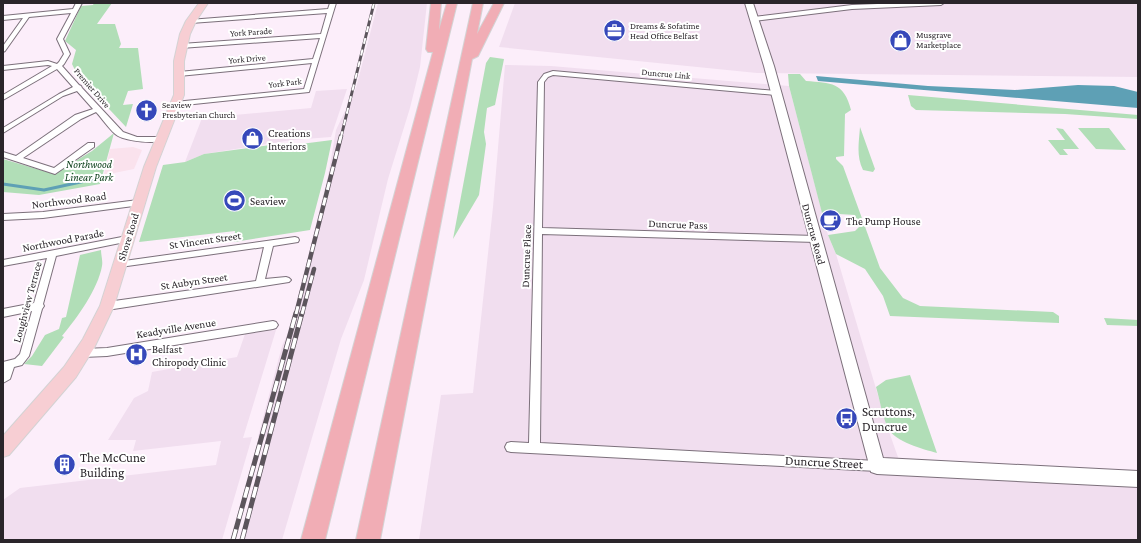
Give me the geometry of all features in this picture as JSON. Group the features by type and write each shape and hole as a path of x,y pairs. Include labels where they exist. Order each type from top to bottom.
{"highway":[{"path":"433,77 431,53 436,3"},
{"path":"313,540 452,3"},
{"path":"368,540 478,3"},
{"path":"464,68 478,47 499,3"}],"main road":[{"name":"Shore Road","path":"3,449 55,391 83,353 106,306 138,203 161,138 175,104 179,89 181,46 191,21 204,3"}],"street":[{"path":"3,98 62,63 67,54 60,39 79,3"},
{"name":"York Park","path":"175,104 307,91 333,3"},
{"name":"Duncrue Road","path":"748,3 754,18 776,93 877,466"},
{"path":"754,18 852,7 941,3"},
{"path":"3,18 75,10"},
{"path":"191,21 331,11"},
{"path":"3,50 28,15"},
{"name":"York Parade","path":"181,46 323,36"},
{"name":"York Drive","path":"179,74 316,61"},
{"name":"Premier Drive","path":"3,68 48,63 58,66 120,134 137,139 161,138"},
{"name":"Duncrue Link","path":"553,73 776,93"},
{"name":"Duncrue Place","path":"534,448 541,82 547,74 553,73"},
{"path":"3,131 61,95 79,88"},
{"path":"17,159 78,117 98,109"},
{"path":"3,154 55,172 91,146"},
{"name":"Northwood Road","path":"3,217 43,215 138,203"},
{"name":"Duncrue Pass","path":"539,231 816,239"},
{"name":"Northwood Parade","path":"3,263 127,240"},
{"name":"St Vincent Street","path":"120,264 294,240"},
{"path":"260,283 269,243"},
{"name":"Loughview Terrace","path":"7,365 18,362 24,356 39,306 52,254"},
{"name":"St Aubyn Street","path":"106,306 286,280"},
{"path":"3,313 39,306"},
{"name":"Keadyville Avenue","path":"83,353 107,352 273,325"},
{"path":"3,378 6,376 7,365"},
{"name":"Duncrue Street","path":"510,447 1138,479"}],"shaded area":[{"path":"378,3 427,3 420,67 410,108 388,179 364,280 341,339 282,540 240,540 268,436 258,437 282,346 290,329 328,176 336,130 356,88"},
{"path":"515,3 1138,3 1138,77 757,73 499,47"},
{"path":"505,65 551,66 789,86 828,235 836,254 888,429 904,474 1138,487 1138,540 419,540 441,395 473,393 493,207"},
{"path":"347,89 331,137 292,140 204,154 185,162 202,118 311,108 316,91"},
{"path":"133,147 142,150 134,169 104,175 110,149"},
{"path":"276,330 243,438 252,437 222,540 3,540 3,500 20,488 216,465 221,441 133,451 136,440 108,440 134,398 148,391 152,372 237,357 245,334"}],"green space":[{"path":"94,3 112,3 97,24 115,24 121,44 119,48 138,48 143,89 128,91 123,105 133,104 126,127 78,76 72,64 76,50 65,41 81,6 93,5"},
{"path":"490,57 504,59 495,105 487,108 484,132 486,144 479,195 453,239 486,63"},
{"path":"788,74 800,74 806,81 823,82 835,86 845,94 851,110 845,114 844,156 836,157 836,159 843,166 880,268 903,298 920,306 1053,312 1059,316 1059,323 890,316 883,296 865,269 836,254 828,235 855,231 859,227 855,215 822,213 789,86"},
{"path":"908,95 1138,115 1138,119 1065,114 916,110 911,106"},
{"path":"860,127 875,169 873,172 863,170 859,159 858,149"},
{"path":"1056,128 1063,129 1079,149 1063,149 1068,155 1060,155 1048,140 1065,140"},
{"path":"1078,128 1109,128 1126,150 1096,149"},
{"name":"Northwood Linear Park","path":"114,133 100,184 39,195 3,192 3,159 54,174 92,151"},
{"name":"Seaview","path":"332,140 310,230 234,242 235,231 139,242 163,165 185,162 204,154 285,143 285,146"},
{"path":"101,250 102,266 92,294 62,336 64,337 42,366 24,364 32,356 45,335 59,329 62,318 66,317 80,255"},
{"path":"1104,318 1138,320 1138,326 1107,325"},
{"path":"910,375 937,453 903,441 892,433 884,418 876,387 886,380"}],"water":[{"path":"816,76 928,86 1015,90 1078,85 1114,86 1138,92 1138,108 818,81"}],"waterway":[{"path":"3,184 44,190 99,178"}],"railway":[{"path":"341,137 374,3"},
{"path":"296,314 341,136"},
{"path":"302,314 314,269"},
{"path":"233,540 296,313"},
{"path":"242,540 302,313"}],"place":[{"name":"Dreams & Sofatime Head Office Belfast","path":"614,31"},
{"name":"Musgrave Marketplace","path":"900,40"},
{"name":"Seaview Presbyterian Church","path":"146,110"},
{"name":"Creations Interiors","path":"253,139"},
{"name":"Seaview","path":"235,201"},
{"name":"The Pump House","path":"831,221"},
{"name":"Belfast Chiropody Clinic","path":"136,355"},
{"name":"Scruttons, Duncrue","path":"846,418"},
{"name":"The McCune Building","path":"65,464"}]}
